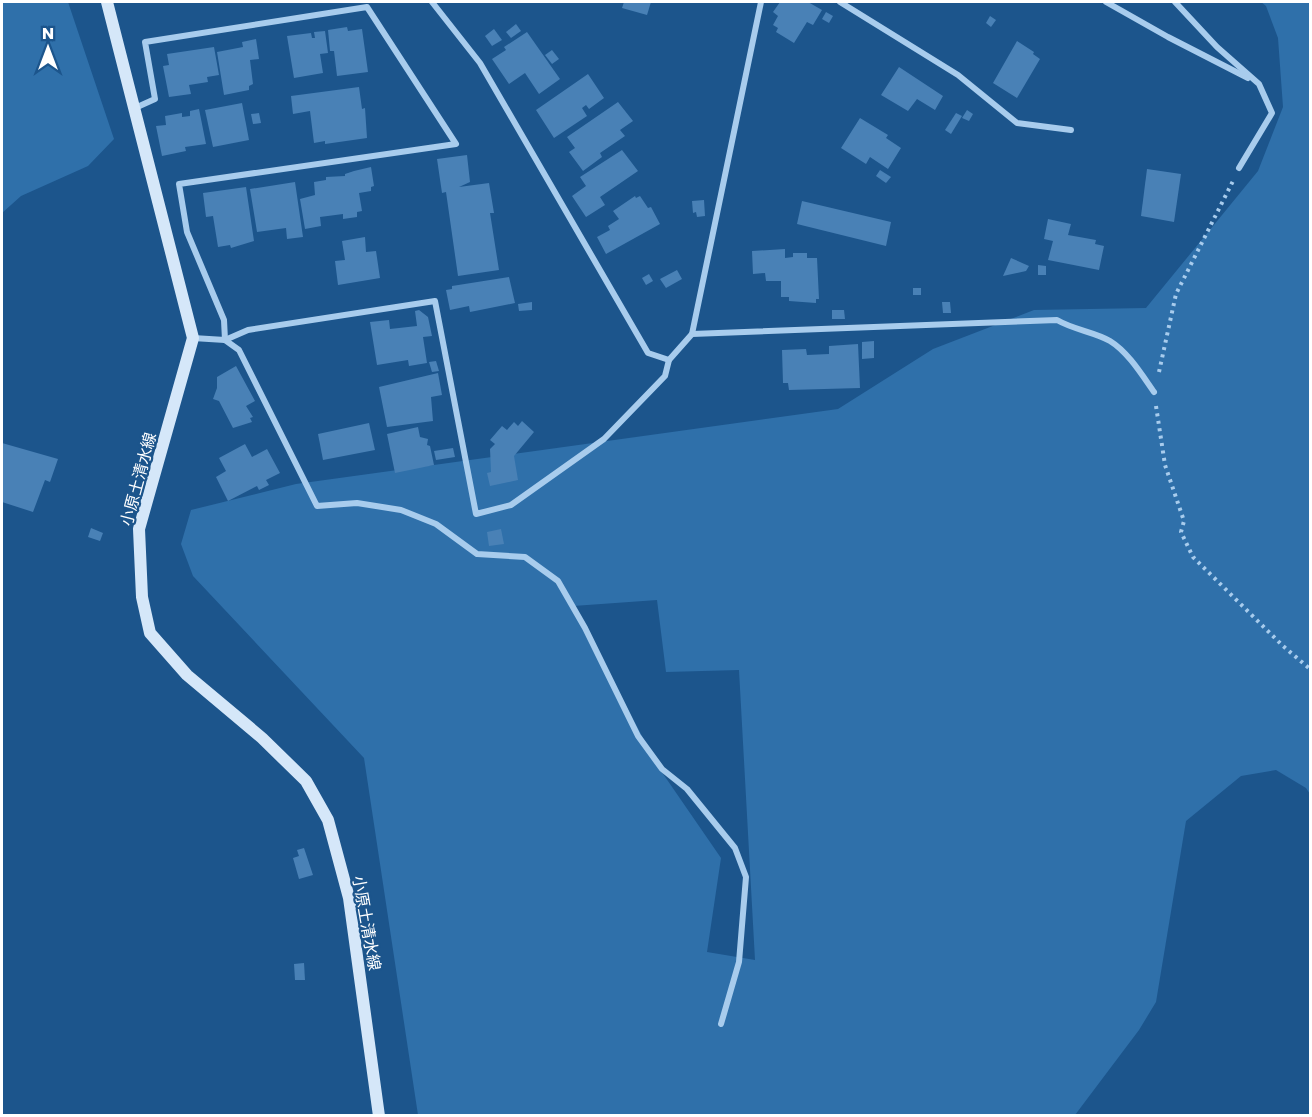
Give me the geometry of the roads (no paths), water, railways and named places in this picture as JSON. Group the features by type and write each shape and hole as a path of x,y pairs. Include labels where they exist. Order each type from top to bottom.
{"main road":[{"path":"107,2 193,338"},
{"name":"小原土清水線","path":"193,338 139,529 142,597 150,633 187,675 262,738 306,781 328,820 348,898 379,1116"}],"street":[{"path":"432,2 480,63 648,353 669,360"},
{"path":"193,338 225,340 248,330 435,301 476,514 511,505 604,439 665,376 669,360 692,334 761,2"},
{"path":"840,2 958,75 1017,123 1071,130"},
{"path":"1106,2 1259,84"},
{"path":"1175,2 1217,47 1259,84 1272,113 1239,168"},
{"path":"134,108 155,99 145,42 367,7 456,144 179,184 187,232 224,320 225,340 238,350 317,506 357,503 401,510 436,524 477,554 525,557 558,581 585,628 638,736 662,769 687,789 735,848 746,876 739,962 721,1024"},
{"path":"692,334 1057,320 1074,330 1111,342 1136,367 1154,392"}]}
